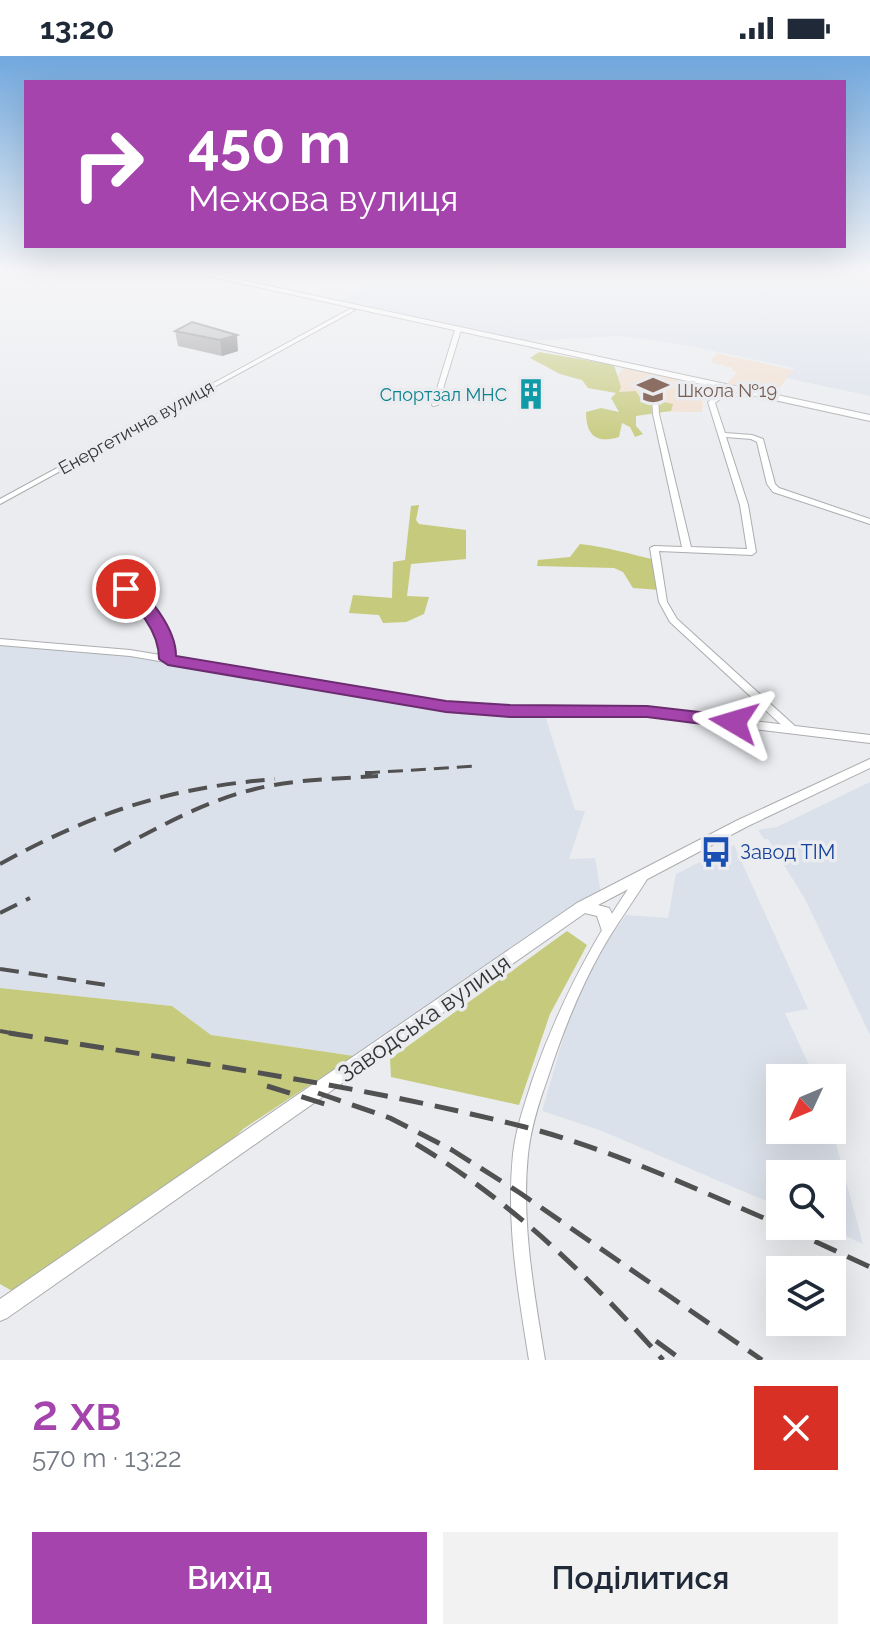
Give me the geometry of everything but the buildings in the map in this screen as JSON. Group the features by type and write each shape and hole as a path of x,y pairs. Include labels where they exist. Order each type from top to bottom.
{"highway":[{"path":"462,331 870,418"}],"main road":[{"path":"0,642 130,653 446,706 510,711 647,712 870,739"},
{"name":"Заводська вулиця","path":"0,1311 582,907 870,763"},
{"path":"582,907 604,912 607,927"}],"street":[{"name":"Енергетична вулиця","path":"0,502 315,331"},
{"path":"435,405 458,331"},
{"path":"730,388 711,402 744,505 752,552 654,548 663,602 673,620 792,729"},
{"path":"655,397 656,414 687,549"},
{"path":"721,435 752,437 760,441 771,484 776,490 870,522"},
{"path":"126,589 134,593 156,622 168,648 168,659"},
{"path":"537,1360 521,1218 520,1165 525,1127 556,1027 607,927 647,872"}],"shaded area":[{"path":"482,331 870,331 870,396 786,378 794,368 686,345 621,336 529,341"},
{"path":"717,353 793,370 775,394 727,384 737,372 713,363 711,360"},
{"name":"Школа №19","path":"624,367 694,384 688,395 703,401 702,412 625,411 612,383"},
{"path":"0,643 129,653 444,707 544,712 575,810 585,811 569,859 595,858 601,894 354,1056 211,1035 172,1006 0,988"},
{"path":"870,782 870,1035 805,899 768,839 764,839 758,830 777,827"},
{"path":"734,845 808,1009 785,1013 809,1064 766,1064 766,1144 836,1144 840,1160 766,1160 766,1201 602,1131 542,1111 572,1008 590,967 626,915 668,918 676,874"},
{"path":"846,1181 863,1244 846,1236"}],"green space":[{"path":"539,352 614,365 621,387 619,392 636,391 641,399 651,400 649,404 657,408 664,402 673,404 671,411 636,416 636,426 643,434 635,437 630,427 622,423 619,437 598,438 590,432 586,412 601,408 619,412 611,398 616,393 588,388 582,380 560,374 530,358"},
{"path":"419,505 416,520 419,524 466,530 466,559 411,564 407,596 429,597 424,614 406,622 383,623 379,615 349,613 353,595 392,598 393,562 405,560 411,506"},
{"path":"580,544 656,560 660,590 633,588 623,572 614,568 537,566 538,560 570,557"},
{"path":"567,931 587,945 550,1014 519,1105 391,1077 390,1059"},
{"path":"0,988 172,1006 211,1035 354,1056 243,1129 232,1140 14,1292 0,1284"}],"railway":[{"path":"372,773 365,773 477,766"},
{"path":"114,851 183,816 236,794 285,783 378,776"},
{"path":"0,864 68,830 133,805 200,789 275,779"},
{"path":"0,913 30,898"},
{"path":"0,969 113,986"},
{"path":"0,1031 18,1034"},
{"path":"9,1033 18,1034"},
{"path":"18,1034 333,1086 525,1127 622,1159 766,1219"},
{"path":"267,1086 328,1105"},
{"path":"318,1093 390,1118 452,1150 520,1193 762,1360"},
{"path":"416,1144 484,1190 548,1242 607,1299 663,1360"},
{"path":"812,1240 870,1267"},
{"path":"656,1341 682,1360"}],"place":[{"name":"Школа №19","path":"653,390"},
{"name":"Спортзал МНС","path":"531,394"},
{"name":"Завод ТІМ","path":"716,852"}],"route":[{"path":"126,589 134,593 156,622 168,648 168,659 289,682 446,706 510,711 613,710 734,722"}]}
